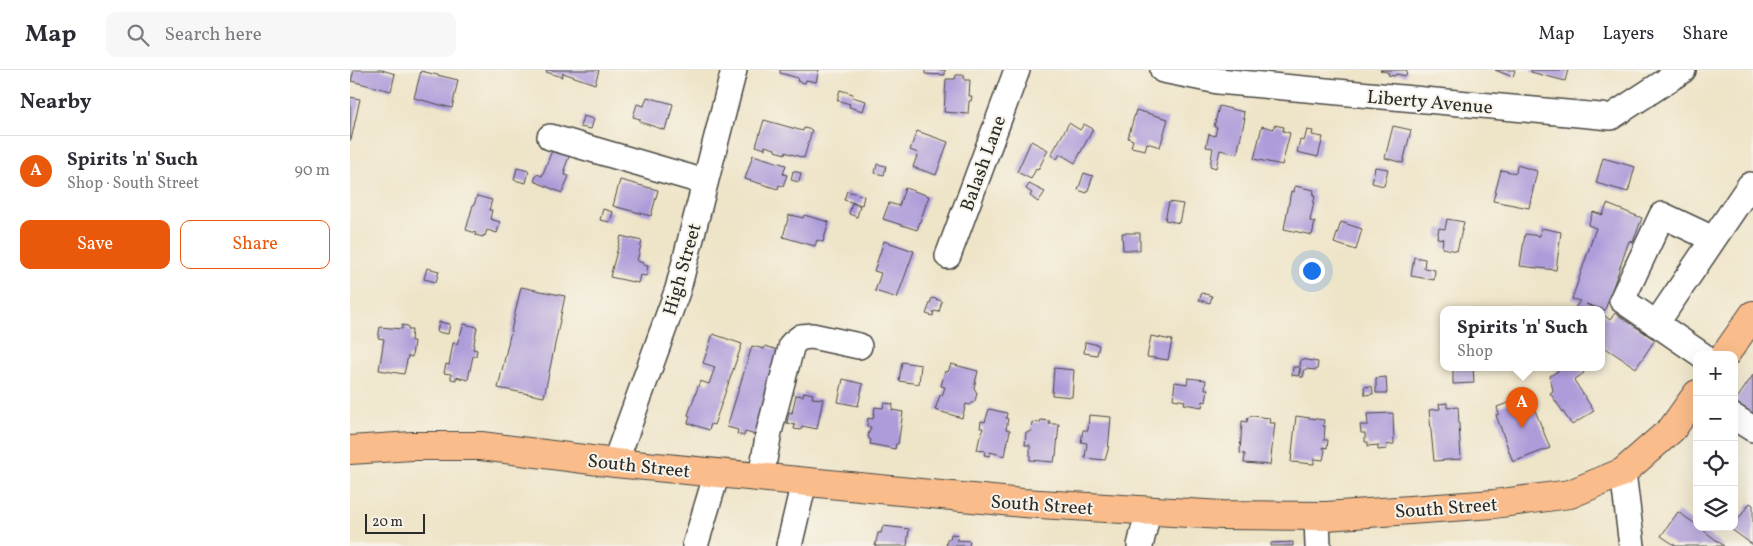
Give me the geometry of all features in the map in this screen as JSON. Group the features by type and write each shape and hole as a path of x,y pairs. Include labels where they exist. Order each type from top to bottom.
{"main road":[{"path":"1728,351 1753,315"},
{"name":"South Street","path":"350,450 412,446 481,446 615,463 1023,504 1222,515 1317,515 1494,504 1570,494 1623,472 1672,429 1696,396"}],"street":[{"name":"High Street","path":"615,463 678,289 734,70"},
{"name":"Balash Lane","path":"948,256 1017,70"},
{"name":"Liberty Avenue","path":"1164,70 1611,117 1682,70"},
{"path":"550,137 705,182"},
{"path":"1656,324 1750,185 1753,186"},
{"path":"1696,351 1622,300 1662,215 1713,239"},
{"path":"762,477 769,432 792,344 802,338 812,336 859,346"},
{"path":"1738,419 1753,429"},
{"path":"1623,472 1632,546"},
{"path":"695,546 717,473"},
{"path":"789,546 804,482"},
{"path":"1140,546 1145,525 1145,510"},
{"path":"1317,515 1318,546"}],"building":[{"path":"354,70 382,70 395,74 391,91 351,81"},
{"path":"547,70 599,70 595,84 563,73 562,77 546,72"},
{"path":"780,70 819,70 816,82 806,80 805,83 797,81 798,78 780,73"},
{"path":"925,70 945,70 945,75 925,74"},
{"path":"1380,70 1407,70 1406,76 1396,74 1395,76 1388,75 1389,73"},
{"path":"1495,70 1515,70 1513,77"},
{"path":"1531,70 1568,70 1565,81 1531,72"},
{"path":"421,71 458,80 452,108 414,98"},
{"path":"956,75 964,75 964,80 970,80 969,96 972,96 971,101 969,101 968,114 944,112 946,79 955,79"},
{"path":"840,90 853,94 852,97 866,101 863,111 849,107 850,104 837,100"},
{"path":"350,97 360,99 351,140 350,140"},
{"path":"647,97 673,104 670,120 668,119 665,130 640,122 640,119 633,117 637,104 644,106"},
{"path":"1219,106 1244,112 1243,118 1245,118 1237,154 1220,150 1216,168 1210,166 1213,148 1206,147 1209,134 1215,136 1217,127 1214,127"},
{"path":"1136,110 1168,119 1160,147 1147,143 1145,150 1131,147 1133,140 1128,138"},
{"path":"583,116 594,119 591,129 580,127"},
{"path":"764,120 803,131 804,128 812,130 804,158 775,151 775,149 765,146 765,149 756,146"},
{"path":"1069,123 1080,130 1084,124 1093,129 1075,163 1060,154 1057,159 1051,155"},
{"path":"1274,125 1284,127 1283,131 1290,133 1282,165 1254,159 1262,126 1274,129"},
{"path":"1393,126 1411,130 1403,163 1385,158"},
{"path":"1307,130 1313,131 1312,135 1323,137 1318,157 1297,152 1300,140 1304,141"},
{"path":"917,131 948,142 936,175 913,167 918,153 910,150"},
{"path":"1031,141 1048,150 1031,179 1017,172"},
{"path":"553,148 570,154 564,170 566,170 565,175 569,176 562,193 534,181 537,174 542,176"},
{"path":"753,155 786,165 783,174 787,175 783,186 779,185 778,189 745,179"},
{"path":"1603,158 1635,167 1628,192 1596,183"},
{"path":"877,164 886,166 884,175 875,173"},
{"path":"1517,165 1537,171 1529,208 1493,201 1501,170 1516,173"},
{"path":"1375,167 1388,169 1384,186 1372,183"},
{"path":"517,168 529,171 526,183 514,180"},
{"path":"793,171 801,173 799,182 791,180"},
{"path":"1084,173 1093,176 1087,193 1078,190"},
{"path":"620,180 658,190 651,216 613,206"},
{"path":"1029,184 1045,192 1038,202 1030,196 1032,193 1026,189"},
{"path":"1295,186 1314,190 1313,196 1315,196 1310,221 1315,222 1312,235 1284,229 1291,191 1294,192"},
{"path":"905,188 929,196 917,230 883,219 889,203 899,206"},
{"path":"847,191 864,196 862,205 844,200"},
{"path":"477,196 492,200 489,210 492,210 490,219 500,222 497,233 487,230 483,237 466,230"},
{"path":"1169,202 1183,204 1179,223 1165,220"},
{"path":"852,203 860,206 857,217 849,214"},
{"path":"1607,204 1642,218 1633,242 1629,241 1605,310 1605,306 1586,304 1590,306 1576,306 1580,301 1572,299 1596,228 1588,225 1593,212 1603,215"},
{"path":"603,209 613,212 610,222 600,220"},
{"path":"789,215 803,218 804,215 829,222 823,242 817,240 815,246 783,237"},
{"path":"1447,219 1464,222 1457,251 1442,248 1443,239 1437,238 1439,228 1445,229"},
{"path":"1341,222 1362,229 1356,250 1334,243"},
{"path":"1541,228 1561,232 1556,270 1520,266 1525,234 1540,236"},
{"path":"1122,233 1140,233 1140,250 1123,250"},
{"path":"621,236 642,241 637,261 648,266 646,276 640,275 638,283 610,277"},
{"path":"884,241 914,251 897,298 875,291 881,273 874,271"},
{"path":"1414,257 1425,259 1424,268 1435,270 1434,280 1411,276"},
{"path":"427,268 439,271 436,282 424,279"},
{"path":"521,287 565,296 544,397 498,388"},
{"path":"1202,293 1212,296 1210,303 1199,300"},
{"path":"932,298 942,301 939,312 934,311 933,316 926,314"},
{"path":"1615,313 1655,340 1636,368 1605,348 1605,316 1610,320"},
{"path":"439,322 450,324 448,334 437,332"},
{"path":"464,324 477,327 473,349 477,350 476,356 473,356 468,380 456,377 456,380 451,379 451,374 444,373 446,364 449,365 453,343 457,344"},
{"path":"402,325 408,326 408,330 412,330 411,341 414,341 412,357 408,356 404,374 379,370 384,339 378,338 380,327 402,329"},
{"path":"713,334 742,344 714,425 711,424 709,430 688,423 690,416 688,415 700,381 709,384 715,367 703,363"},
{"path":"1151,336 1172,340 1168,360 1147,357"},
{"path":"1085,342 1099,345 1097,355 1084,353"},
{"path":"752,346 764,349 765,346 781,351 756,435 745,432 744,436 737,434 738,430 727,427"},
{"path":"1301,359 1318,362 1317,370 1305,369 1303,377 1300,377 1300,368 1298,376 1292,375 1293,367 1300,367"},
{"path":"902,362 921,365 919,384 899,381"},
{"path":"951,364 978,371 974,388 977,393 975,401 970,405 966,404 962,418 935,410 945,387 941,386 945,371 948,372"},
{"path":"1054,368 1074,370 1072,397 1052,395"},
{"path":"1453,371 1473,371 1474,383 1453,384"},
{"path":"1558,371 1582,371 1584,373 1574,380 1594,411 1572,425 1550,393 1553,391 1550,376"},
{"path":"1753,375 1753,417 1738,406 1738,397"},
{"path":"1386,377 1387,393 1376,393 1376,378"},
{"path":"1188,378 1206,380 1205,389 1208,389 1206,402 1203,401 1202,407 1184,404 1185,401 1173,399 1175,382 1187,384"},
{"path":"843,379 863,384 858,406 838,402"},
{"path":"1372,386 1373,394 1365,395 1364,387"},
{"path":"804,392 813,394 812,398 823,399 817,429 802,426 801,430 794,429 795,425 787,423 789,412 792,413 796,395 803,396"},
{"path":"1529,395 1550,448 1513,462 1496,415 1499,414 1497,407"},
{"path":"884,403 893,404 892,410 903,412 898,444 896,444 895,449 870,444 871,440 868,435 871,427 867,427 868,418 873,419 875,407 883,408"},
{"path":"1447,403 1447,408 1458,407 1461,459 1434,461 1429,410 1440,409 1439,404"},
{"path":"989,409 1007,413 1006,429 1010,430 1005,456 990,452 990,456 984,455 985,451 977,450 983,428 980,428 981,421 985,422"},
{"path":"1393,413 1394,444 1386,445 1387,449 1378,450 1378,445 1368,446 1368,442 1365,442 1365,433 1361,433 1360,425 1368,425 1367,414"},
{"path":"1089,415 1111,417 1108,450 1105,460 1085,458 1087,443 1081,442 1083,430 1088,430"},
{"path":"1296,416 1324,420 1324,440 1328,440 1327,448 1323,447 1325,451 1323,460 1314,459 1314,464 1291,462"},
{"path":"1248,417 1270,418 1269,423 1275,423 1270,465 1244,463 1245,454 1240,453 1242,421 1247,422"},
{"path":"1040,420 1050,421 1049,424 1059,424 1054,462 1030,460 1030,445 1025,445 1026,432 1031,432 1032,422 1040,423"},
{"path":"1750,503 1753,505 1753,545 1734,531 1738,531 1738,519"},
{"path":"1678,512 1693,522 1693,531 1704,531 1724,546 1676,546 1661,536"},
{"path":"883,526 909,529 907,546 875,546 878,533 881,533"},
{"path":"951,534 958,535 957,540 970,541 969,546 946,546 947,539 950,539"},
{"path":"1293,542 1293,546 1271,546 1271,543"}],"place":[{"name":"Spirits 'n' Such","path":"1522,428"}]}
